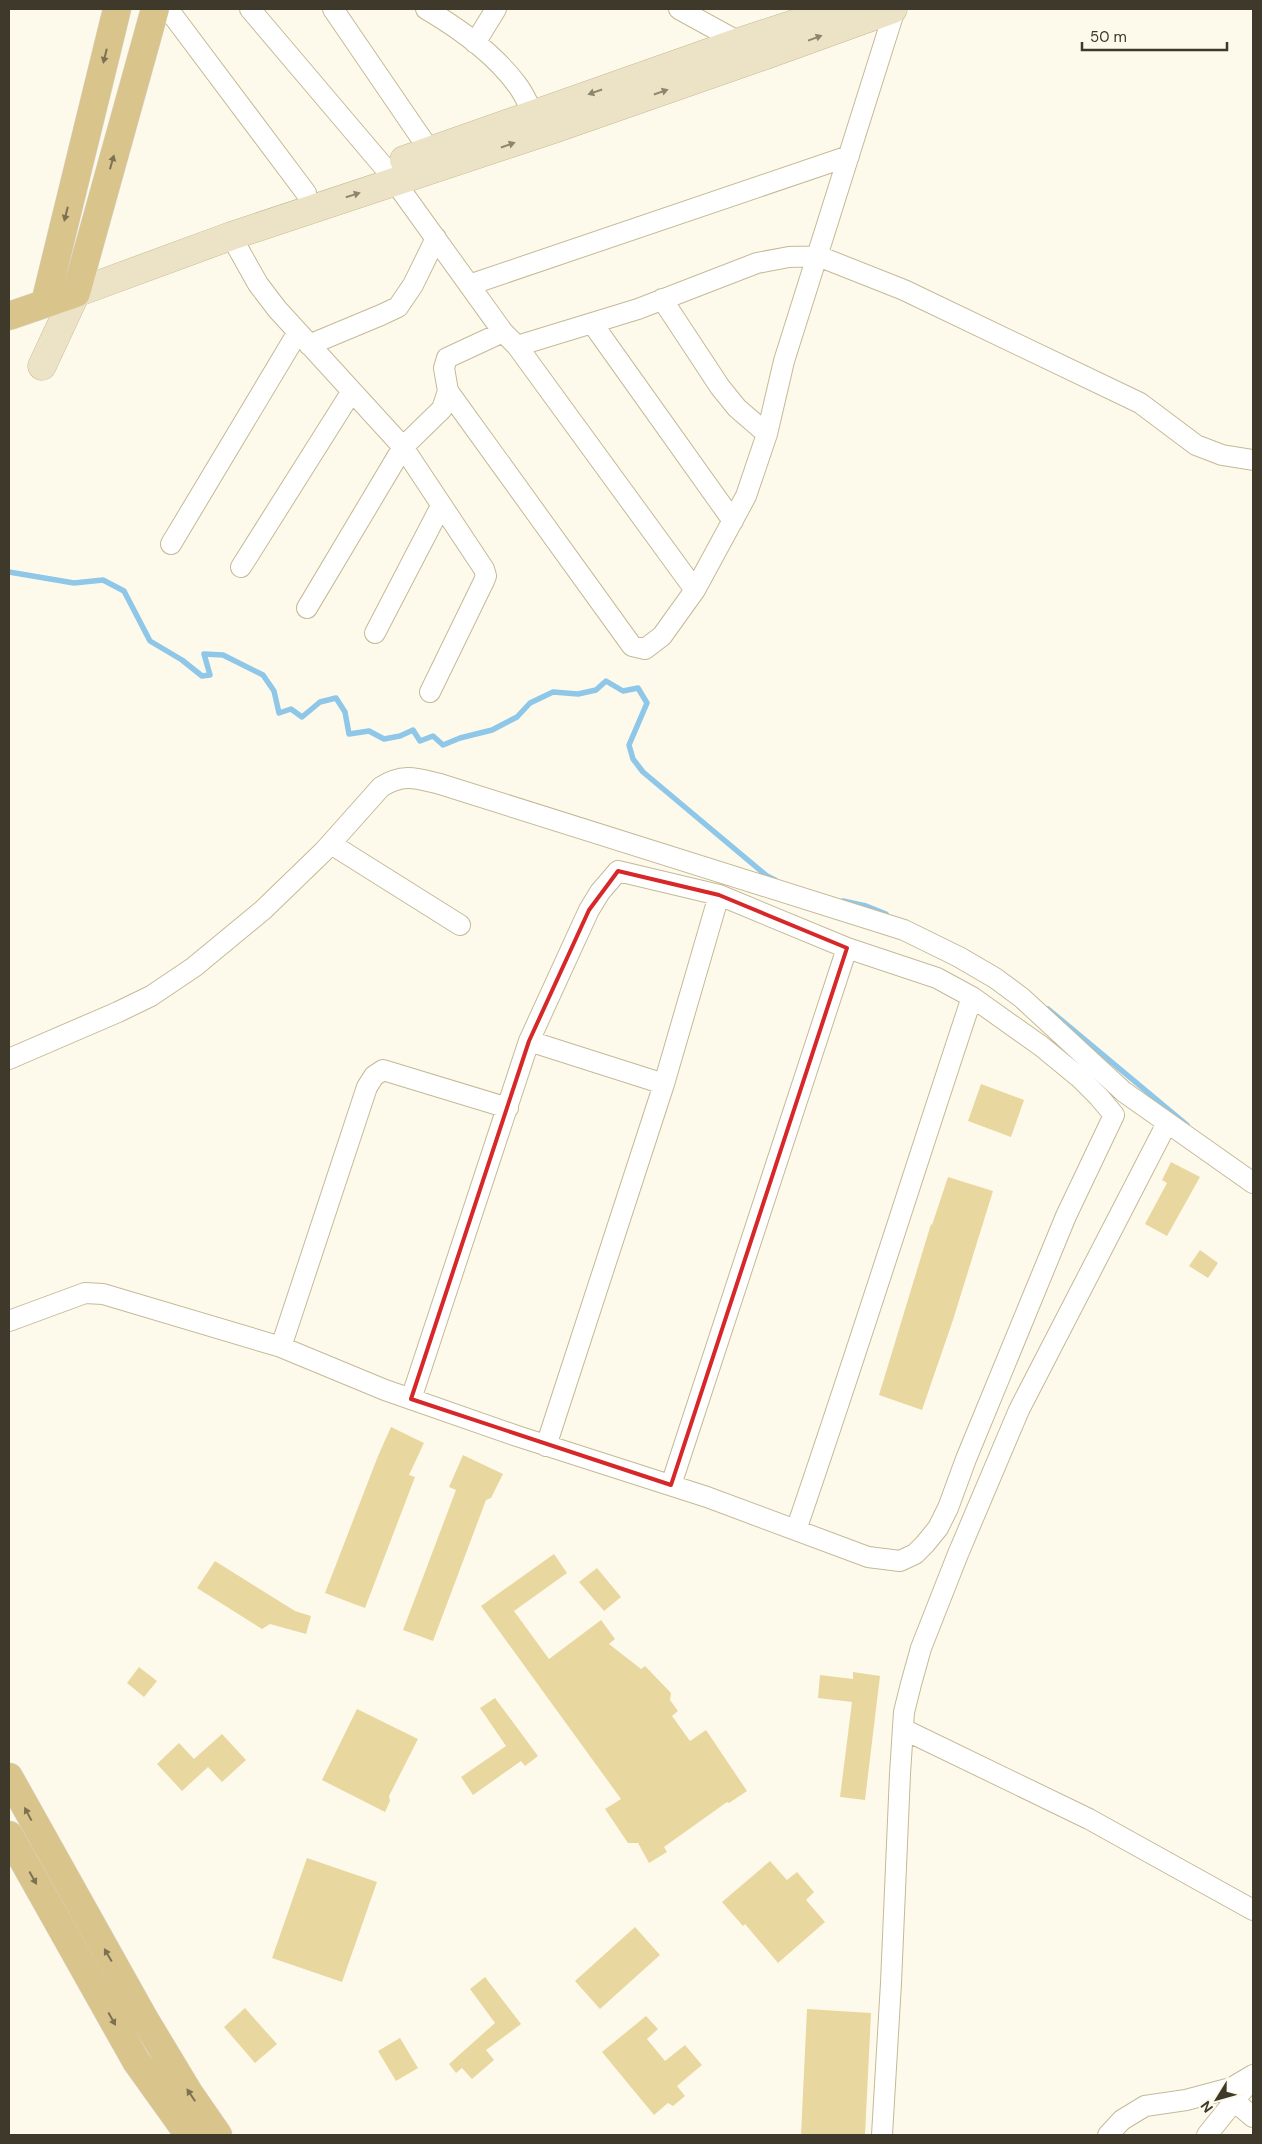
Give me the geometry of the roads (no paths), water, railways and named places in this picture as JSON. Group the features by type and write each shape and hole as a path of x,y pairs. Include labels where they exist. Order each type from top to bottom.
{"main road":[{"path":"117,9 46,294 41,323 42,366 79,283 155,9"},
{"path":"79,283 261,207 306,193 389,174 430,151 533,113 840,9"},
{"path":"9,316 46,294 231,236 389,174 766,56 894,9"},
{"path":"9,296 46,294"},
{"path":"9,1777 146,2020 189,2093 218,2135"},
{"path":"9,1835 136,2060 189,2135"}],"street":[{"path":"168,9 306,193"},
{"path":"250,9 389,174 695,590"},
{"path":"333,9 430,151"},
{"path":"426,9 450,23 496,61 518,86 533,113"},
{"path":"475,43 496,9"},
{"path":"679,9 738,42"},
{"path":"894,9 818,256 784,361 767,434 746,496 695,590 662,636 645,649 632,646 448,391 444,368 447,358 510,339 592,323 757,263 788,257 818,256 904,290 1140,403 1196,445 1222,455 1253,460"},
{"path":"469,285 849,156"},
{"path":"231,236 258,284 303,338 403,447 484,569 486,576 430,692"},
{"path":"172,544 303,338 381,316 398,307 413,285 436,238"},
{"path":"662,299 720,387 737,408 767,434"},
{"path":"592,323 733,521"},
{"path":"241,567 352,391"},
{"path":"307,608 403,447 442,409 448,391"},
{"path":"375,633 441,506"},
{"path":"9,1059 118,1012 158,991 194,967 263,910 330,844 381,787 391,780 410,777 458,790 904,930 959,957 995,978 1022,998 1124,1092 1253,1183"},
{"path":"330,844 460,925"},
{"path":"9,1321 85,1293 103,1294 281,1347 411,1399 546,1446 672,1485 868,1557 900,1561 914,1554 938,1528 948,1508 966,1459 1066,1216 1114,1115 1080,1078 1041,1046 972,997 937,978 847,948 719,895 618,871 600,892 589,910 529,1041 411,1399"},
{"path":"546,1446 664,1084 719,895"},
{"path":"672,1485 847,948"},
{"path":"796,1530 854,1362 904,1200 972,997"},
{"path":"529,1041 664,1084"},
{"path":"281,1347 367,1087 374,1076 383,1070 508,1108"},
{"path":"882,2135 904,1712 921,1648 958,1554 1019,1410 1167,1123"},
{"path":"903,1729 1089,1819 1253,1910"},
{"path":"1207,2135 1253,2076"},
{"path":"1108,2135 1122,2120 1145,2106 1186,2100 1231,2088 1253,2076"},
{"path":"1234,2101 1253,2117"}],"waterway":[{"path":"9,572 74,583 103,580 124,591 150,641 182,660 202,676 210,675 204,654 223,655 263,675 274,691 279,713 291,709 302,717 320,702 336,698 345,712 349,734 369,731 384,739 400,736 413,730 420,741 433,736 443,745 460,738 492,730 517,717 530,703 553,692 578,694 596,690 606,681 623,691 638,688 647,703 629,745 633,759 643,772 767,876 775,880"},
{"path":"843,901 866,906 886,914"},
{"path":"1048,1009 1187,1125"}]}
